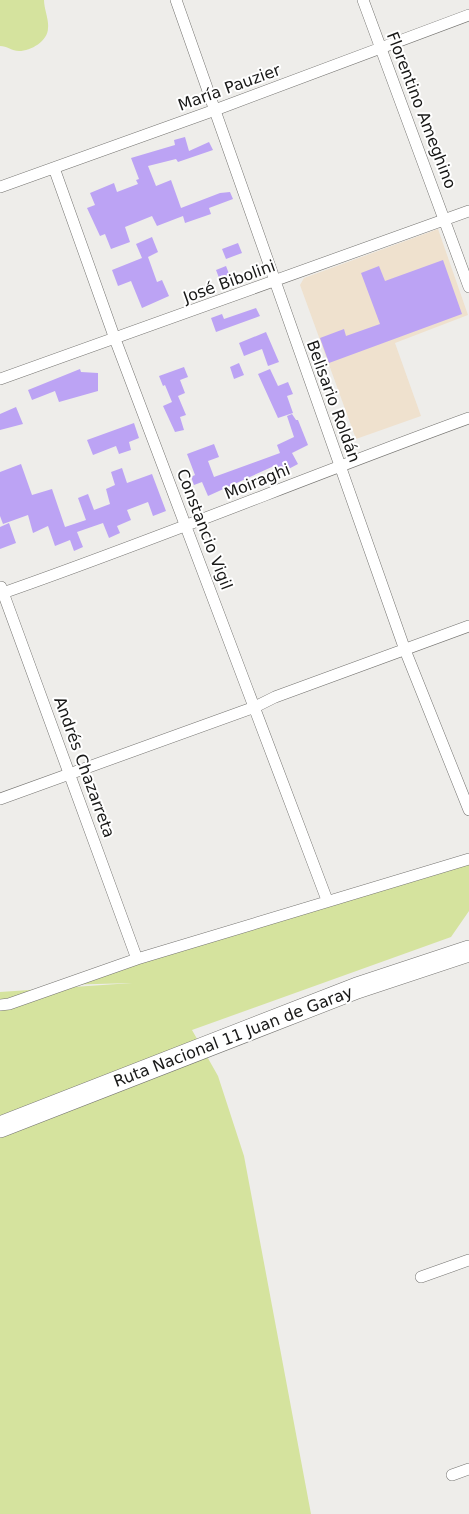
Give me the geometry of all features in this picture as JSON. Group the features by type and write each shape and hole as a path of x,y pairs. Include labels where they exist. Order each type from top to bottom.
{"highway":[{"name":"Ruta Nacional 11 Juan de Garay","path":"0,1127 357,988 469,951"},
{"path":"428,965 469,957"}],"street":[{"name":"Belisario Roldán","path":"176,0 405,650 469,810"},
{"name":"Florentino Ameghino","path":"363,0 446,220 469,287"},
{"name":"María Pauzier","path":"0,187 215,110 469,15"},
{"name":"Constancio Vigil","path":"54,168 115,339 328,900"},
{"name":"José Bibolini","path":"0,378 115,339 469,211"},
{"name":"Moiraghi","path":"1,591 187,527 340,465 469,418"},
{"name":"Andrés Chazarreta","path":"1,591 70,772 138,959"},
{"path":"0,799 70,772 255,708 275,697 469,626"},
{"path":"0,1005 9,1004 138,959 328,900 469,859"},
{"path":"421,1277 469,1260"},
{"path":"452,1475 469,1469"}],"shaded area":[{"path":"438,229 468,315 395,343 421,416 356,439 300,285 304,278"}],"green space":[{"path":"0,0 44,0 48,28 42,41 24,51 16,51 0,46"},
{"path":"469,859 469,911 451,937 192,1030 218,1076 244,1156 311,1514 0,1514 0,992 132,983 62,985"}],"building":[{"path":"185,137 189,151 209,142 213,150 178,162 176,159 148,166 156,186 171,180 181,208 220,193 230,192 233,199 209,208 211,214 185,223 183,216 157,226 152,216 125,227 130,242 111,249 105,234 100,236 87,208 95,205 90,193 114,183 117,192 138,184 136,180 139,179 131,158 175,145 174,140"},
{"path":"152,237 158,252 148,257 157,282 162,280 169,296 142,308 131,281 118,286 112,270 142,258 136,244"},
{"path":"238,243 242,253 226,259 222,249"},
{"path":"443,260 462,314 329,363 320,338 344,329 346,336 380,324 361,273 379,266 385,281"},
{"path":"226,266 231,279 221,283 216,270"},
{"path":"256,308 260,316 216,332 211,318 222,314 224,319"},
{"path":"266,332 279,362 268,366 262,349 244,356 239,343"},
{"path":"239,363 244,375 234,379 230,367"},
{"path":"184,367 188,377 180,380 185,393 178,396 186,415 180,417 184,430 175,432 163,406 172,402 159,376"},
{"path":"80,369 81,372 98,373 98,391 59,402 55,391 32,400 28,390"},
{"path":"270,369 278,386 288,382 293,394 287,396 293,413 278,418 258,374"},
{"path":"16,407 23,424 0,430 0,414"},
{"path":"292,414 298,420 308,445 292,453 298,464 279,474 274,466 208,496 202,482 194,485 191,477 195,475 187,454 214,444 219,457 208,461 214,477 280,453 277,445 294,437 287,416"},
{"path":"134,423 139,438 129,442 131,450 119,454 116,446 93,455 87,440"},
{"path":"21,464 32,495 52,489 65,527 86,520 78,498 88,494 94,510 110,504 106,489 115,485 111,472 122,468 127,483 152,474 166,511 153,516 148,502 127,510 131,520 117,526 120,533 109,538 103,523 77,532 83,547 74,551 70,540 55,546 48,526 33,533 28,515 3,524 0,516 0,472"},
{"path":"9,523 16,543 0,549 0,527"}]}
